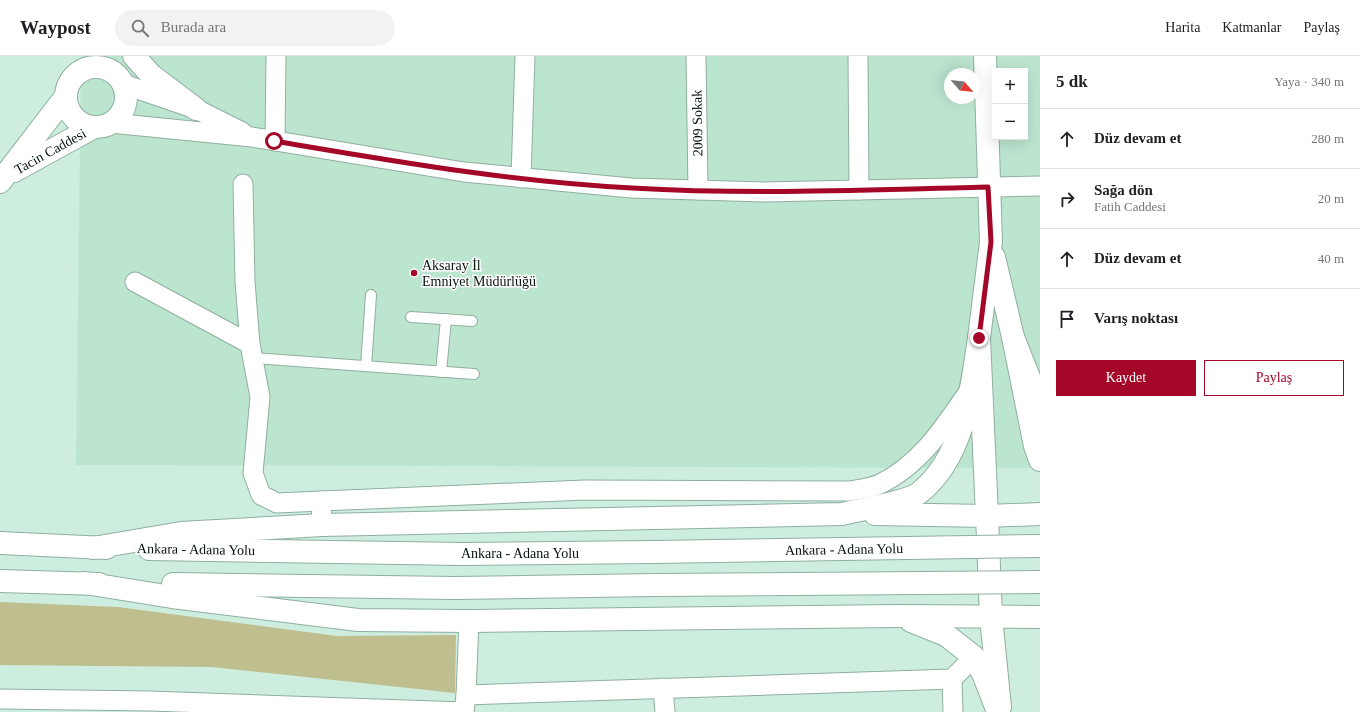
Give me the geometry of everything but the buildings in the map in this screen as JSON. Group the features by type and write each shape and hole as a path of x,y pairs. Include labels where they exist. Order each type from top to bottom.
{"main road":[{"path":"134,56 151,75 196,109"},
{"path":"985,56 988,187 991,242 1013,336 1035,446 1040,460"},
{"path":"78,65 103,68 119,72 126,92 126,101 118,118 103,125 85,125 71,114 67,105 66,96 78,65"},
{"name":"Tacin Caddesi","path":"2,176 66,96"},
{"name":"Tacin Caddesi","path":"2,176 103,125"},
{"path":"842,514 879,507 918,494 943,467 958,436 972,386 991,242"},
{"path":"1013,336 1040,405"},
{"path":"979,338 991,617 999,712"},
{"path":"93,548 181,533 322,524 842,514 987,516 1040,514"},
{"name":"Ankara - Adana Yolu","path":"0,543 93,548 463,554 1040,546"},
{"path":"0,581 455,588 1040,582"},
{"path":"85,583 172,597 358,620 469,621 898,616 1040,617"},
{"path":"898,616 946,635 974,657 984,676 999,712"}],"street":[{"path":"274,141 276,56"},
{"path":"521,178 525,56"},
{"name":"2009 Sokak","path":"696,56 698,190"},
{"path":"858,56 859,190"},
{"path":"119,72 252,138"},
{"path":"103,125 252,138 464,172 631,188 765,192 1040,186"},
{"path":"243,184 244,282 251,351 260,397 253,473 261,495 277,503 585,490 850,491 880,484 906,468 938,436 972,386"},
{"path":"135,282 251,351"},
{"path":"321,501 322,524"},
{"path":"465,706 469,621"},
{"path":"0,699 150,706 465,706 663,688 952,679 974,657"},
{"path":"952,679 953,712"},
{"path":"663,688 665,712"}],"lane":[{"path":"366,366 372,295"},
{"path":"411,317 472,321"},
{"path":"441,372 446,319"},
{"path":"251,351 366,366 474,374"}],"shaded area":[{"path":"81,56 1040,56 1040,468 76,465"},
{"path":"0,602 118,607 337,636 456,635 455,693 212,667 0,665"}],"place":[{"name":"Aksaray İl Emniyet Müdürlüğü","path":"414,273"}],"route":[{"path":"274,141 464,172 631,188 765,192 988,187 991,242 979,338"}]}
